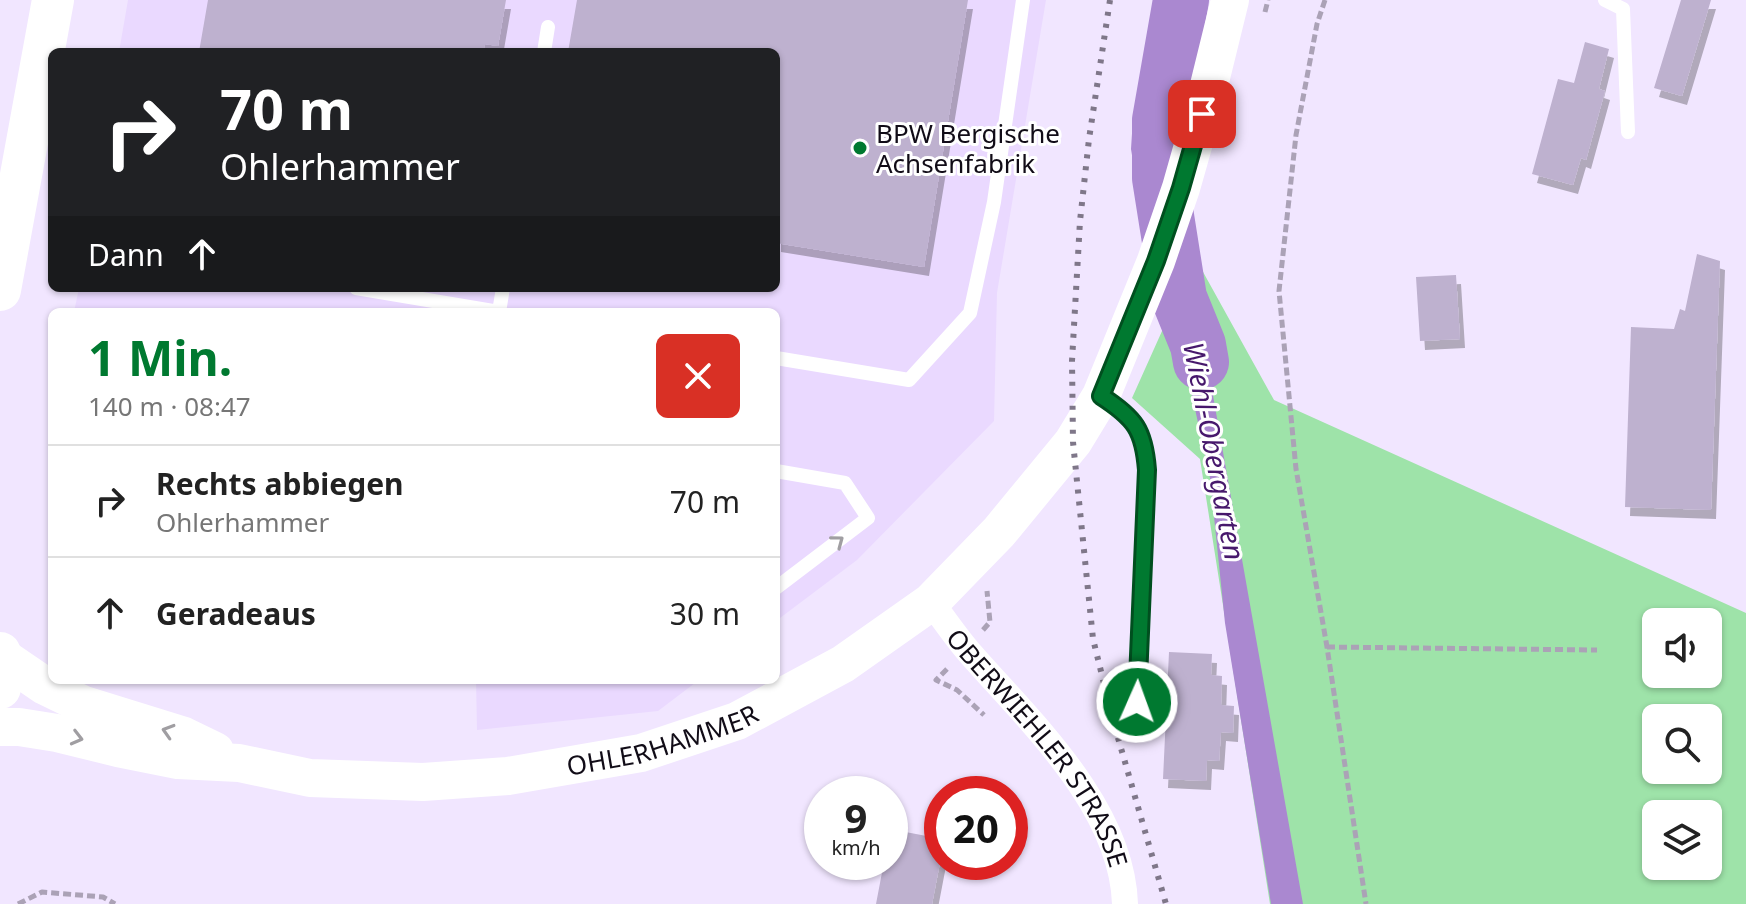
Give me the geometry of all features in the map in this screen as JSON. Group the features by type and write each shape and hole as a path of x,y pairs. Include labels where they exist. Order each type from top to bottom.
{"main road":[{"path":"0,290 53,0"},
{"path":"0,654 3,673 0,688"}],"street":[{"name":"OHLERHAMMER","path":"0,727 57,733 178,760 239,763 310,778 423,782 508,776 641,753 737,721 843,664 931,602 1009,521 1073,442 1101,396 1156,261 1181,188 1230,0"},
{"name":"OBERWIEHLER STRASSE","path":"931,602 966,649 1079,780 1108,832 1124,888 1125,904"},
{"name":"OHLERHAMMER","path":"0,654 45,686 84,705 184,736 239,763"}],"lane":[{"path":"780,359 909,380 970,313 994,202 1023,0"},
{"path":"1605,0 1623,9 1628,132"},
{"path":"545,48 548,27"},
{"path":"380,292 475,308"},
{"path":"1101,396 1137,426 1145,447 1147,470 1137,702"},
{"path":"780,472 845,483 868,518 780,583"}],"path":[{"path":"1325,0 1317,24 1296,135 1279,291 1296,469 1366,904"},
{"path":"1327,647 1597,650"},
{"path":"936,680 957,690 991,722"},
{"path":"18,904 42,892 103,897 115,904"}],"shaded area":[{"path":"128,0 1046,0 997,293 994,421 857,560 780,618 780,308 75,308 78,292 780,292 780,48 120,48"},
{"path":"476,684 694,684 658,711 477,730"}],"green space":[{"path":"1192,252 1274,400 1746,613 1746,904 1270,904 1200,459 1132,398 1171,311"}],"water":[{"path":"1158,0 1201,0 1170,139 1148,213 1136,180 1131,149 1133,118"},
{"path":"1192,252 1197,305 1303,904 1271,904 1225,623 1210,478 1171,311"}],"pier":[{"path":"1170,139 1172,148 1149,216 1148,212"},
{"path":"1192,248 1192,252 1171,311 1169,304"}],"building":[{"path":"208,0 506,0 498,46 200,48"},
{"name":"BPW Bergische Achsenfabrik","path":"577,0 968,0 924,267 780,244 780,48 569,48"},
{"path":"1681,0 1711,0 1682,96 1654,88"},
{"path":"1585,42 1609,49 1599,89 1605,91 1586,160 1581,158 1573,185 1532,174 1558,79 1574,83"},
{"path":"1697,254 1720,261 1711,510 1625,507 1631,327 1674,329 1680,309 1685,311"},
{"path":"1456,275 1460,339 1420,341 1416,277"},
{"path":"1169,652 1212,654 1211,675 1222,676 1221,705 1234,706 1233,733 1221,732 1219,761 1207,760 1206,781 1163,779"},
{"path":"908,832 924,836 924,880 937,880 932,904 876,904 881,880 908,880"}],"waterway":[{"name":"Wiehl-Obergarten","path":"1181,0 1160,120 1160,178 1179,298 1198,345 1201,362"}],"railway":[{"path":"1110,0 1080,221 1072,361 1073,442 1093,639 1166,904"}],"place":[{"name":"BPW Bergische Achsenfabrik","path":"860,148"}],"route":[{"path":"1137,702 1147,470 1145,447 1137,426 1101,396 1156,261 1202,114"}]}
